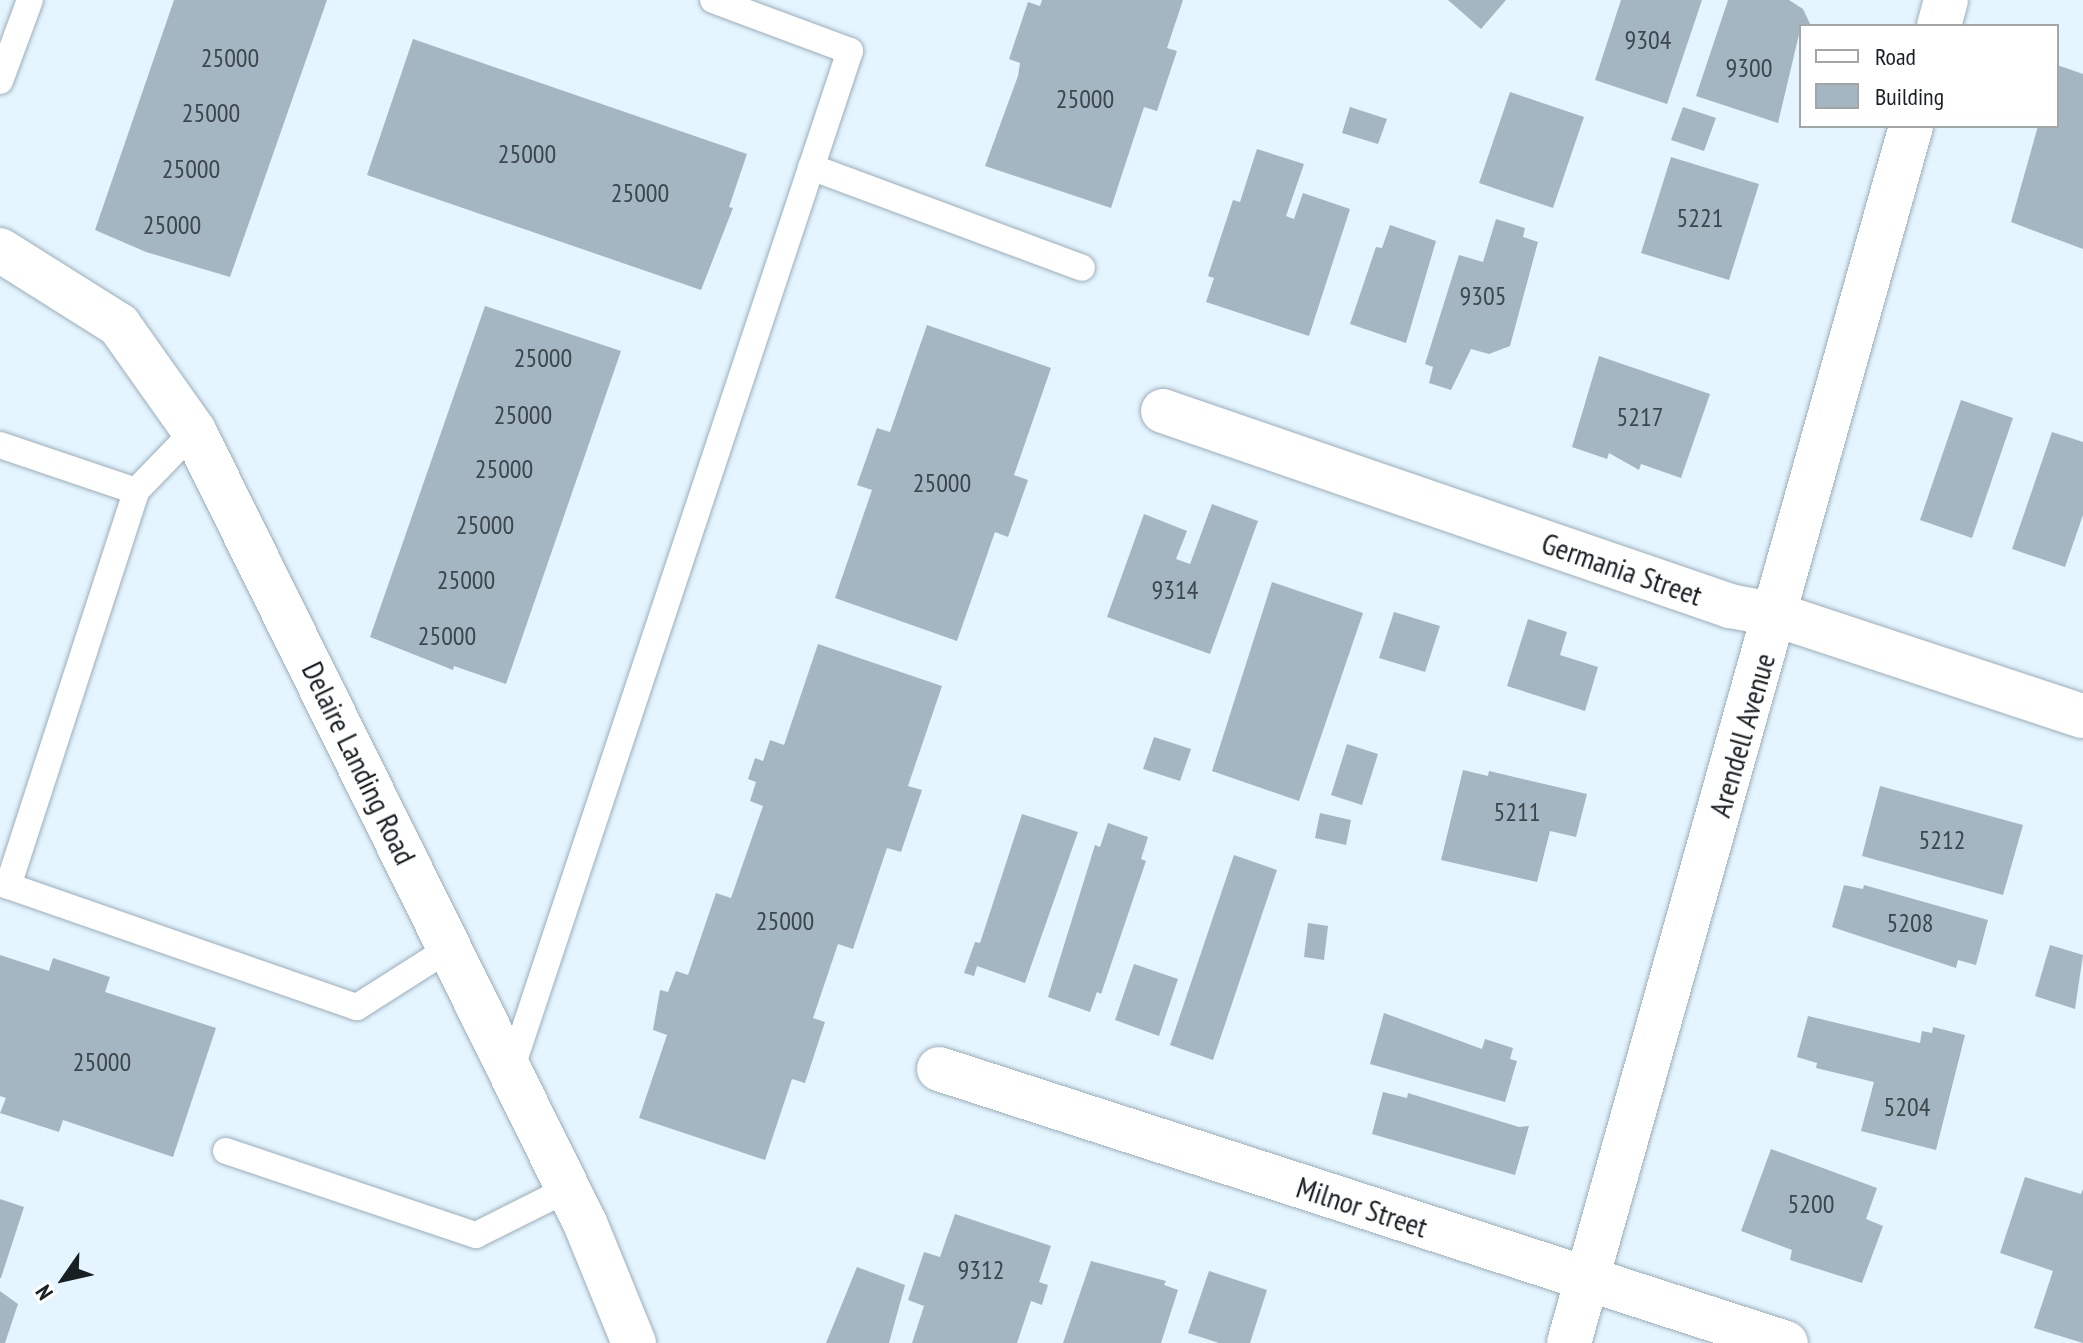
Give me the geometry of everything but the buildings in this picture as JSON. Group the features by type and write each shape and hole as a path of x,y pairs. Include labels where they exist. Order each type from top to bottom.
{"street":[{"path":"1940,24 1946,0"},
{"name":"Arendell Avenue","path":"1569,1343 1777,615 1910,128"},
{"name":"Delaire Landing Road","path":"0,250 119,325 194,431 511,1070 568,1189 634,1343"},
{"name":"Germania Street","path":"1163,411 1730,606 1777,615 2083,716"},
{"name":"Milnor Street","path":"939,1069 1786,1343"}],"lane":[{"path":"0,81 30,0"},
{"path":"511,1070 850,51 713,0"},
{"path":"811,167 1082,268"},
{"path":"194,431 136,491 4,885 357,1007 450,948"},
{"path":"0,445 136,491"},
{"path":"226,1151 476,1235 568,1189"}]}
